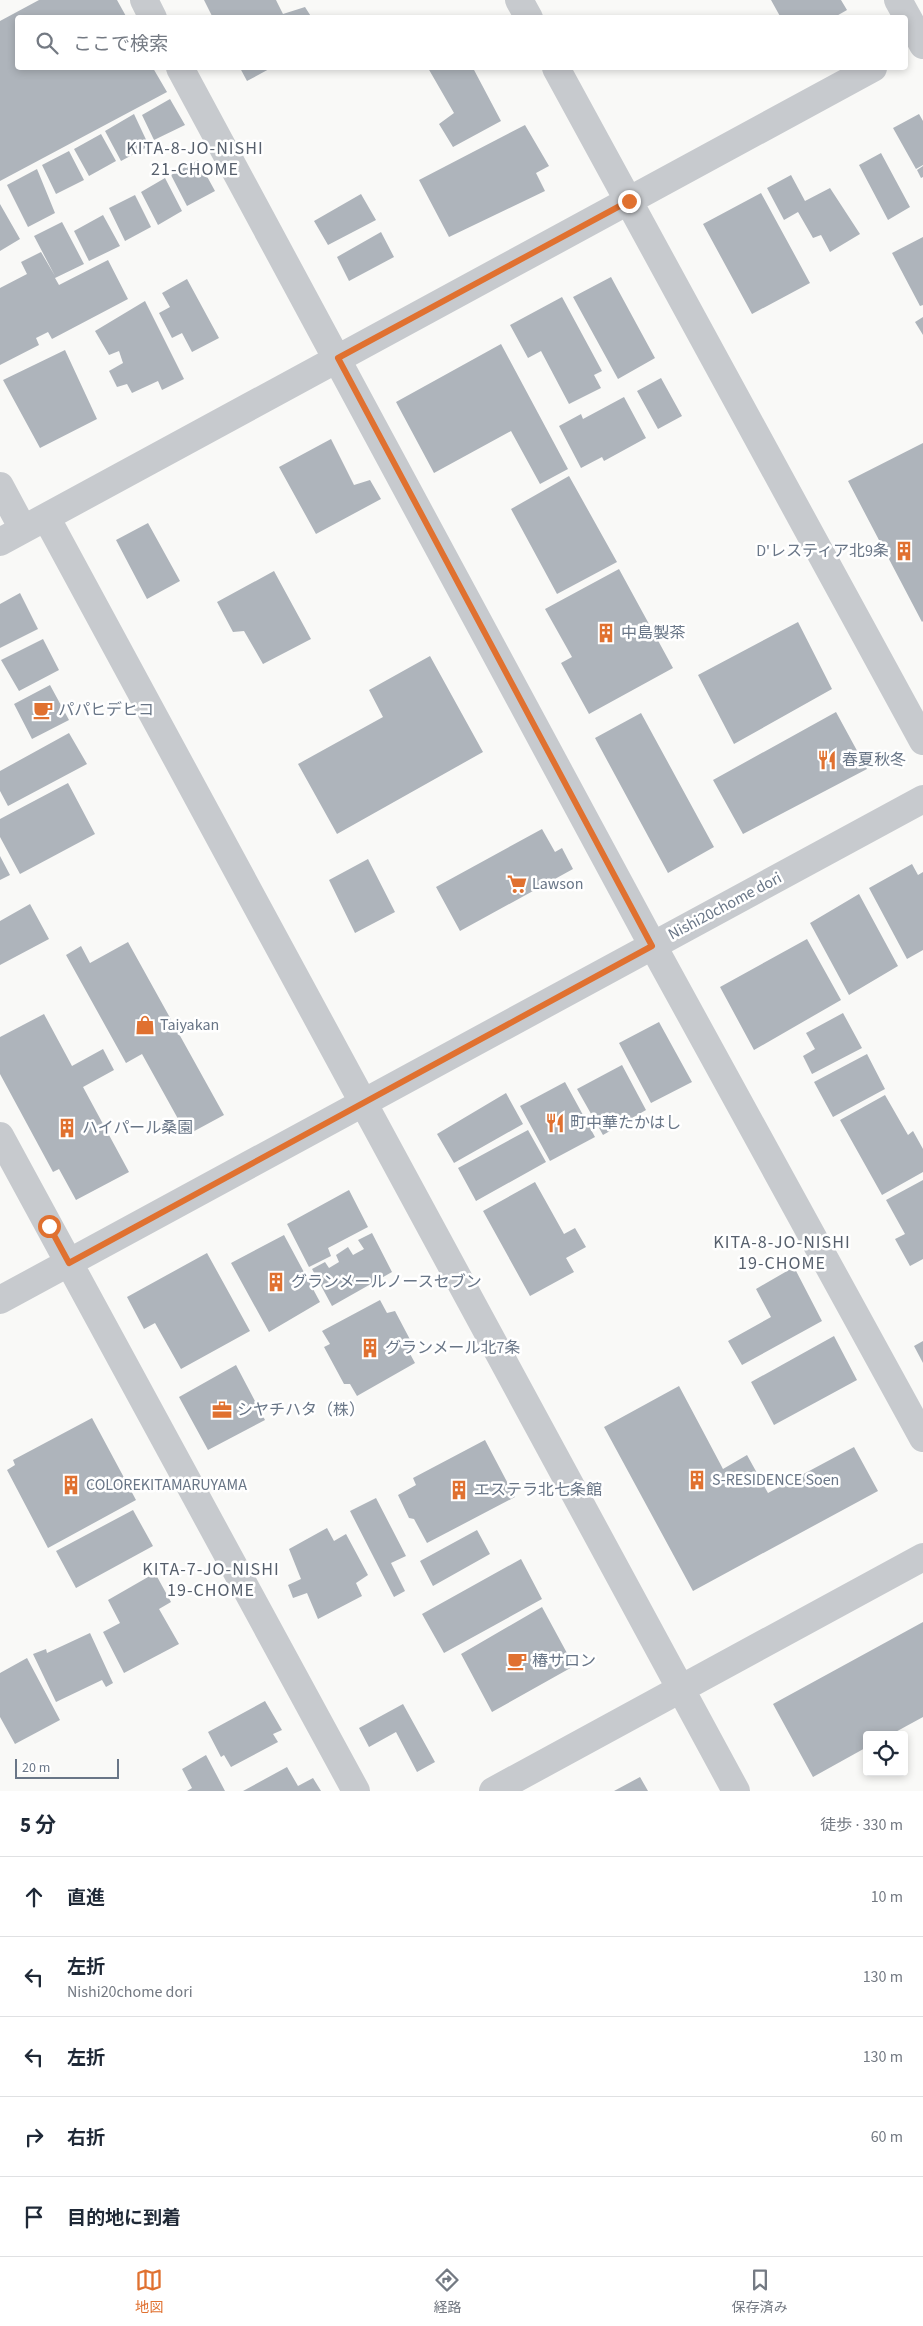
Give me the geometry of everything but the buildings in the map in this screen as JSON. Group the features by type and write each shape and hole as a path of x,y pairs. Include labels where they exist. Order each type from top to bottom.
{"street":[{"path":"144,0 152,15"},
{"path":"519,0 527,15"},
{"path":"898,0 905,15"},
{"path":"908,22 918,44"},
{"path":"181,70 338,358 652,946 923,1438"},
{"path":"557,70 923,741"},
{"path":"23,530 869,70"},
{"path":"0,486 23,530 363,1105 736,1791"},
{"name":"Nishi20chome dori","path":"0,1300 363,1105 923,799"},
{"path":"0,1136 356,1791"},
{"path":"493,1791 923,1557"}],"place":[{"name":"D'レスティア北9条","path":"904,551"},
{"name":"中島製茶","path":"606,633"},
{"name":"パパヒデヒコ","path":"43,710"},
{"name":"春夏秋冬","path":"827,760"},
{"name":"Lawson","path":"517,884"},
{"name":"Taiyakan","path":"145,1025"},
{"name":"町中華たかはし","path":"555,1123"},
{"name":"ハイパール桑園","path":"67,1128"},
{"name":"グランメールノースセブン","path":"276,1282"},
{"name":"グランメール北7条","path":"370,1348"},
{"name":"シヤチハタ（株）","path":"222,1410"},
{"name":"S-RESIDENCE Soen","path":"697,1480"},
{"name":"COLOREKITAMARUYAMA","path":"71,1485"},
{"name":"エステラ北七条館","path":"459,1490"},
{"name":"椿サロン","path":"517,1661"}],"district":[{"name":"KITA-8-JO-NISHI 21-CHOME","path":"195,158"},
{"name":"KITA-8-JO-NISHI 19-CHOME","path":"782,1252"},
{"name":"KITA-7-JO-NISHI 19-CHOME","path":"211,1579"}],"route":[{"path":"49,1226 69,1263 363,1105 652,946 338,358 629,201"}]}
